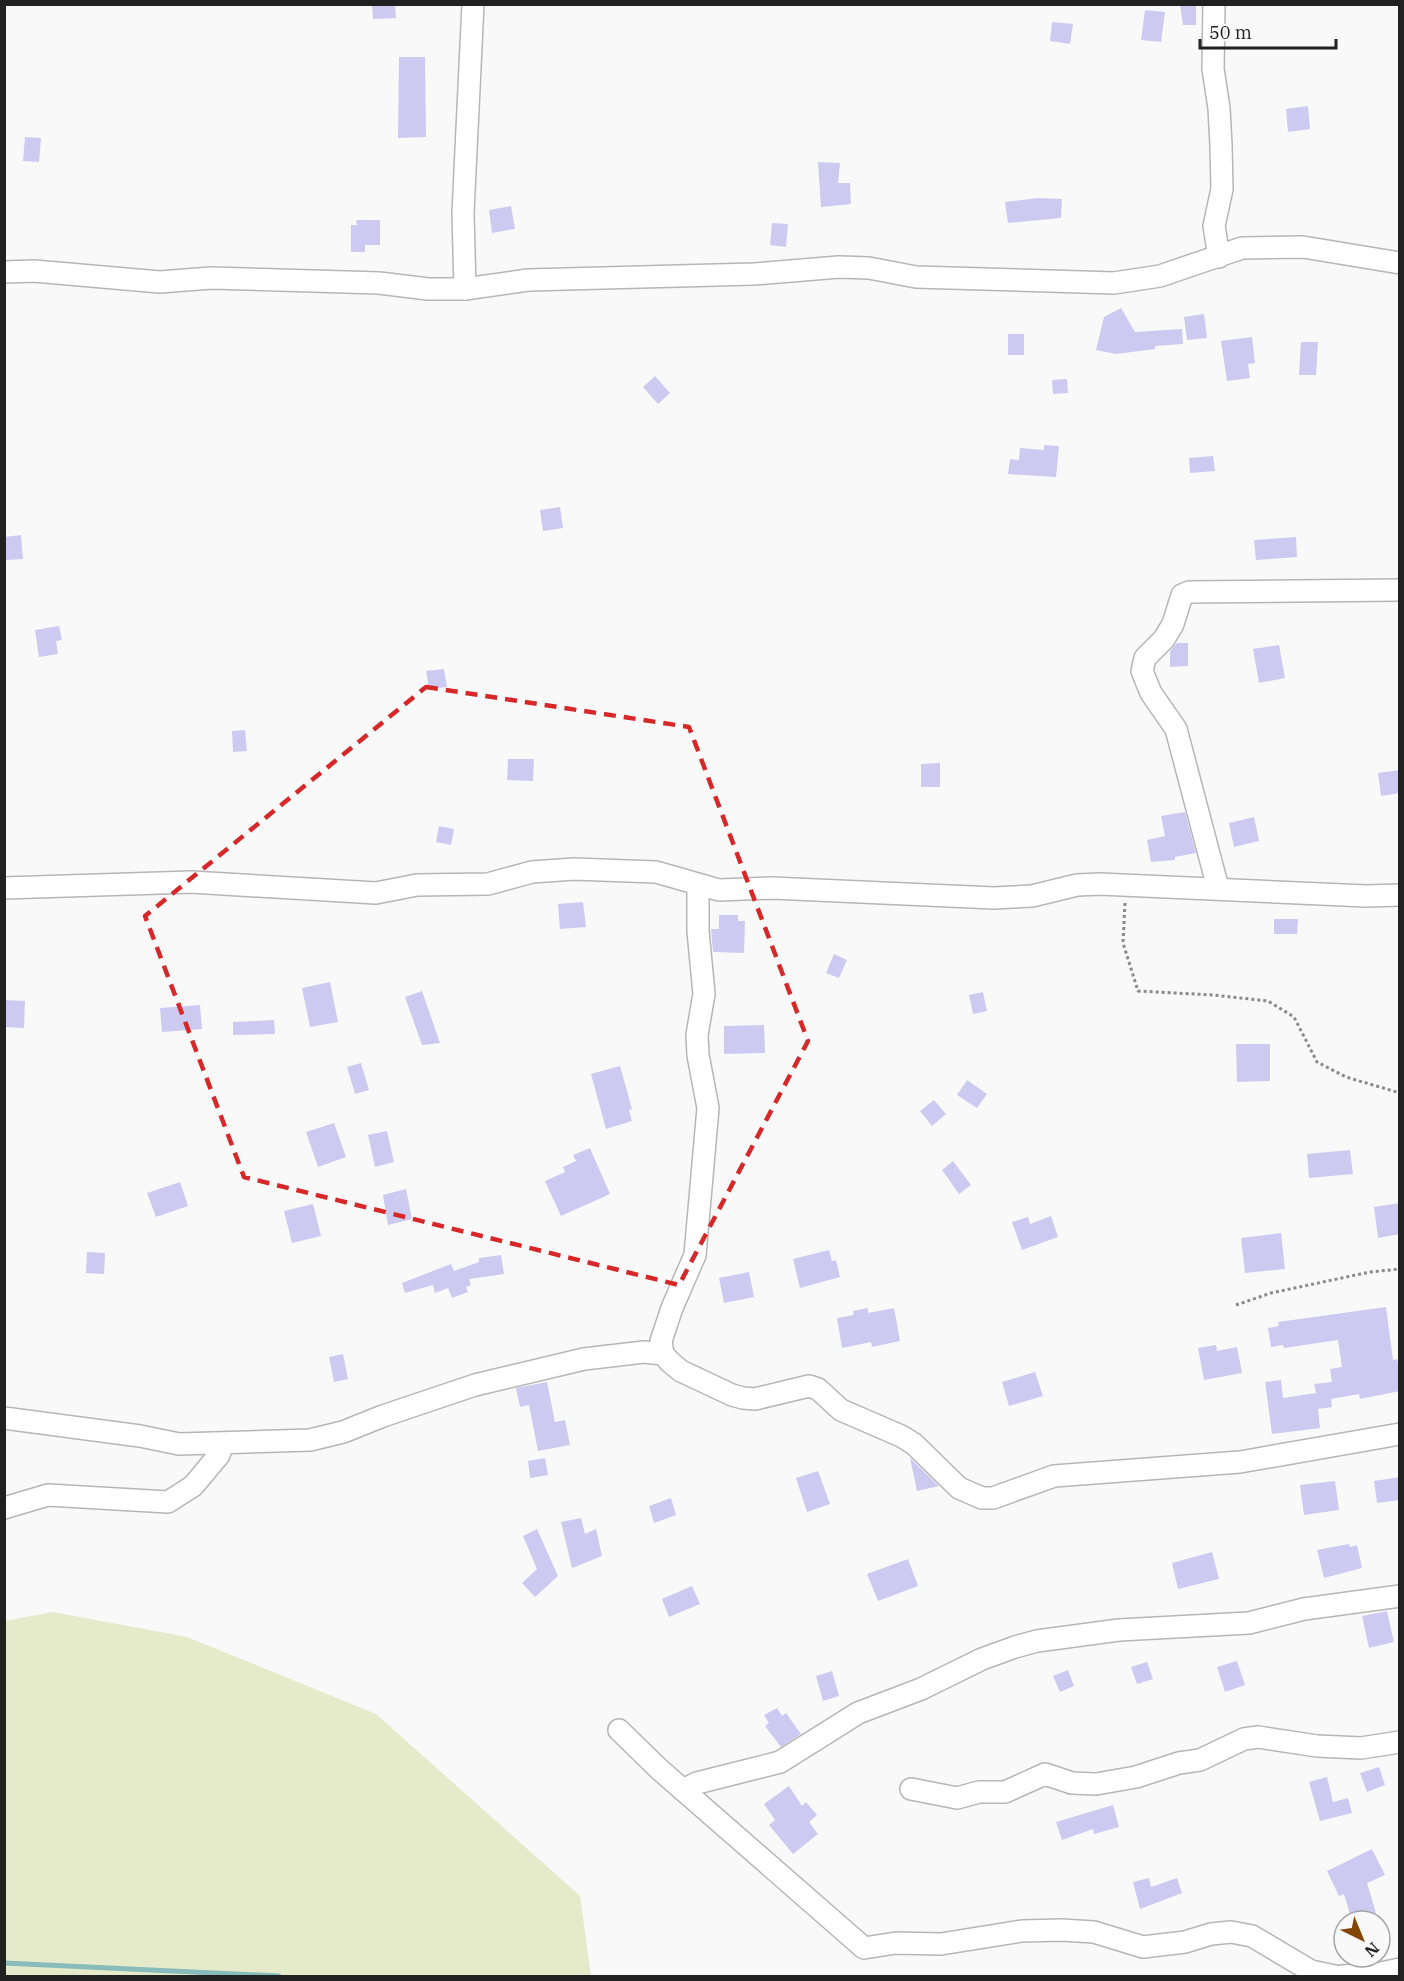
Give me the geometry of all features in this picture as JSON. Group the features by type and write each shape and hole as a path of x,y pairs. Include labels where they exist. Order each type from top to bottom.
{"street":[{"path":"465,290 464,213 473,4"},
{"path":"1214,4 1213,69 1219,108 1222,189 1214,226 1219,257"},
{"path":"4,272 34,271 160,282 211,278 279,282 379,283 428,289 465,290 528,280 754,274 839,267 869,268 916,276 1114,283 1160,276 1242,248 1303,247 1400,263"},
{"path":"1218,888 1176,729 1151,693 1142,671 1145,658 1164,639 1173,624 1182,595 1189,592 1400,591"},
{"path":"4,888 191,882 376,892 417,885 488,884 532,872 574,869 656,872 719,890 772,888 994,898 1032,896 1077,885 1218,888 1355,896 1400,895"},
{"path":"663,1354 661,1341 664,1328 695,1256 705,1150 708,1108 698,1055 697,1035 704,994 698,931 698,885"},
{"path":"4,1418 140,1436 179,1444 310,1440 343,1432 475,1385 584,1359 644,1352 663,1354 681,1371 743,1398 754,1399 809,1386 818,1389 841,1410 915,1444 959,1488 982,1498 993,1498 1054,1476 1240,1462 1400,1434"},
{"path":"4,1508 48,1495 168,1502 193,1486 219,1455 223,1444"},
{"path":"683,1790 697,1783 780,1762 858,1713 921,1689 982,1659 1015,1647 1119,1630 1249,1623 1304,1609 1400,1596"},
{"path":"619,1730 683,1790 864,1948 896,1943 941,1944 1022,1931 1051,1930 1094,1932 1143,1947 1185,1942 1211,1934 1231,1932 1252,1936 1311,1971 1335,1977"},
{"path":"911,1789 957,1798 979,1792 1005,1792 1045,1774 1072,1783 1096,1784 1136,1777 1179,1763 1200,1760 1235,1742 1258,1737 1317,1746 1361,1748 1400,1742"},
{"path":"1342,1977 1400,1969"}],"path":[{"path":"1126,886 1123,943 1138,991 1268,1001 1294,1017 1317,1062 1346,1077 1400,1093"},
{"path":"1236,1305 1271,1293 1370,1272 1400,1269"}],"highlighted area":[{"path":"426,687 689,727 808,1041 679,1285 244,1177 145,916"}],"green space":[{"path":"53,1612 187,1637 376,1714 580,1896 591,1976 5,1976 5,1621"}],"building":[{"path":"372,4 395,4 396,18 373,19"},
{"path":"1180,4 1196,4 1196,25 1183,25"},
{"path":"1145,10 1165,12 1161,42 1141,40"},
{"path":"1052,22 1073,24 1070,44 1050,41"},
{"path":"399,57 425,57 426,137 398,138"},
{"path":"1308,106 1310,129 1288,132 1286,109"},
{"path":"25,137 41,138 39,162 23,161"},
{"path":"818,162 840,163 838,183 850,183 851,204 821,207"},
{"path":"1038,198 1062,199 1061,218 1008,223 1005,202"},
{"path":"511,206 515,229 492,233 489,210"},
{"path":"356,220 380,220 380,245 365,245 365,252 351,252 351,225 357,225"},
{"path":"772,223 788,224 786,247 770,245"},
{"path":"1121,308 1135,332 1182,329 1183,344 1155,346 1155,349 1116,354 1096,350 1104,317"},
{"path":"1204,314 1207,338 1187,340 1184,317"},
{"path":"1008,334 1024,334 1024,355 1008,355"},
{"path":"1252,337 1255,363 1248,364 1250,378 1227,381 1221,341"},
{"path":"1301,342 1318,342 1316,375 1299,375"},
{"path":"655,376 670,393 658,404 643,387"},
{"path":"1067,379 1068,393 1053,394 1052,380"},
{"path":"1044,445 1059,446 1056,477 1008,474 1010,459 1019,460 1020,448 1044,450"},
{"path":"1213,456 1215,471 1190,473 1189,458"},
{"path":"560,507 563,528 543,531 540,510"},
{"path":"21,535 23,559 6,560 4,537"},
{"path":"1296,537 1297,557 1256,560 1254,540"},
{"path":"59,626 62,640 56,641 58,654 39,657 35,630"},
{"path":"1177,643 1188,643 1188,666 1170,667 1170,651"},
{"path":"1279,645 1285,678 1259,683 1253,649"},
{"path":"444,669 447,687 429,689 426,671"},
{"path":"245,730 247,751 233,752 232,731"},
{"path":"508,759 534,759 533,781 507,780"},
{"path":"940,763 940,787 921,787 921,764"},
{"path":"1400,770 1400,793 1381,796 1378,773"},
{"path":"1185,812 1196,853 1175,857 1175,860 1151,862 1147,840 1165,836 1161,816"},
{"path":"1254,817 1259,841 1234,847 1229,823"},
{"path":"439,826 454,829 451,845 436,842"},
{"path":"583,902 586,927 560,929 558,904"},
{"path":"719,915 738,915 738,921 745,921 744,953 713,952 711,929 719,929"},
{"path":"1274,919 1298,919 1297,934 1274,934"},
{"path":"834,954 847,960 839,978 826,973"},
{"path":"330,982 338,1022 310,1027 302,988"},
{"path":"422,991 440,1043 422,1045 405,997"},
{"path":"983,992 987,1011 973,1014 969,995"},
{"path":"4,1000 25,1001 24,1028 4,1027"},
{"path":"200,1005 202,1029 162,1032 160,1008"},
{"path":"274,1020 275,1034 233,1035 233,1022"},
{"path":"764,1025 765,1053 724,1054 724,1026"},
{"path":"1236,1044 1270,1044 1270,1081 1237,1082"},
{"path":"361,1063 369,1090 355,1094 347,1067"},
{"path":"620,1066 632,1109 629,1110 632,1121 606,1129 591,1074"},
{"path":"967,1080 987,1094 977,1108 957,1095"},
{"path":"934,1100 946,1114 932,1126 920,1111"},
{"path":"334,1123 346,1157 318,1167 306,1132"},
{"path":"387,1131 394,1162 375,1167 368,1135"},
{"path":"590,1148 610,1194 561,1216 545,1181 565,1172 563,1167 576,1161 573,1155"},
{"path":"1350,1150 1353,1174 1309,1178 1307,1154"},
{"path":"953,1161 971,1185 959,1194 942,1170"},
{"path":"180,1182 188,1206 156,1217 147,1193"},
{"path":"406,1189 412,1219 388,1225 383,1195"},
{"path":"1400,1203 1400,1234 1378,1238 1374,1207"},
{"path":"313,1204 321,1236 292,1243 284,1211"},
{"path":"1051,1216 1058,1237 1022,1250 1012,1222 1028,1217 1030,1224"},
{"path":"1281,1233 1285,1269 1245,1273 1241,1238"},
{"path":"829,1250 832,1261 836,1260 840,1277 800,1288 793,1259"},
{"path":"87,1252 105,1253 104,1274 86,1273"},
{"path":"501,1255 504,1274 469,1279 471,1285 466,1287 468,1292 452,1298 448,1288 435,1293 433,1285 405,1293 402,1283 451,1264 454,1271 479,1262 479,1258"},
{"path":"749,1272 754,1297 724,1303 719,1278"},
{"path":"1386,1307 1393,1360 1397,1359 1400,1370 1400,1391 1360,1399 1359,1394 1331,1399 1332,1407 1318,1409 1320,1428 1272,1434 1265,1382 1281,1380 1283,1398 1316,1393 1314,1384 1332,1382 1330,1369 1342,1367 1338,1340 1284,1348 1283,1345 1271,1347 1268,1328 1279,1326 1278,1322"},
{"path":"868,1308 868,1313 894,1308 900,1341 872,1347 871,1342 842,1348 837,1318 854,1315 853,1311"},
{"path":"1216,1345 1217,1351 1237,1347 1242,1373 1204,1380 1198,1348"},
{"path":"343,1354 348,1379 334,1382 329,1357"},
{"path":"1035,1372 1043,1396 1009,1406 1002,1382"},
{"path":"547,1382 555,1422 565,1420 570,1445 538,1451 529,1405 520,1407 516,1388"},
{"path":"545,1458 548,1475 530,1478 528,1461"},
{"path":"910,1458 939,1486 917,1491"},
{"path":"818,1471 830,1504 807,1512 796,1478"},
{"path":"1400,1477 1400,1500 1377,1503 1374,1481"},
{"path":"1335,1481 1339,1510 1304,1515 1300,1485"},
{"path":"671,1498 676,1515 654,1523 649,1506"},
{"path":"581,1518 585,1534 596,1529 602,1556 572,1568 561,1522"},
{"path":"537,1529 558,1576 535,1597 522,1583 537,1569 523,1536"},
{"path":"1349,1544 1350,1547 1357,1545 1362,1568 1324,1578 1317,1550"},
{"path":"1212,1552 1219,1579 1178,1589 1172,1563"},
{"path":"908,1559 918,1586 878,1601 867,1574"},
{"path":"692,1586 700,1604 669,1617 662,1599"},
{"path":"1387,1611 1394,1642 1369,1648 1362,1616"},
{"path":"1237,1661 1245,1685 1225,1692 1217,1667"},
{"path":"1147,1662 1153,1679 1137,1684 1131,1667"},
{"path":"1068,1670 1074,1686 1060,1692 1053,1676"},
{"path":"832,1671 839,1696 823,1701 816,1676"},
{"path":"777,1708 782,1716 786,1713 801,1734 781,1747 765,1726 769,1723 764,1715"},
{"path":"1379,1767 1385,1785 1367,1792 1360,1773"},
{"path":"1327,1777 1333,1802 1348,1798 1352,1813 1320,1821 1309,1782"},
{"path":"789,1786 802,1806 806,1802 817,1815 809,1822 818,1834 793,1854 769,1825 775,1820 764,1804"},
{"path":"1113,1805 1119,1827 1094,1834 1093,1829 1062,1840 1056,1822"},
{"path":"1372,1849 1385,1875 1367,1883 1375,1909 1348,1909 1344,1894 1339,1896 1327,1871"},
{"path":"1149,1878 1151,1887 1177,1878 1182,1893 1140,1909 1133,1882"}],"waterway":[{"path":"4,1963 279,1976"}]}
